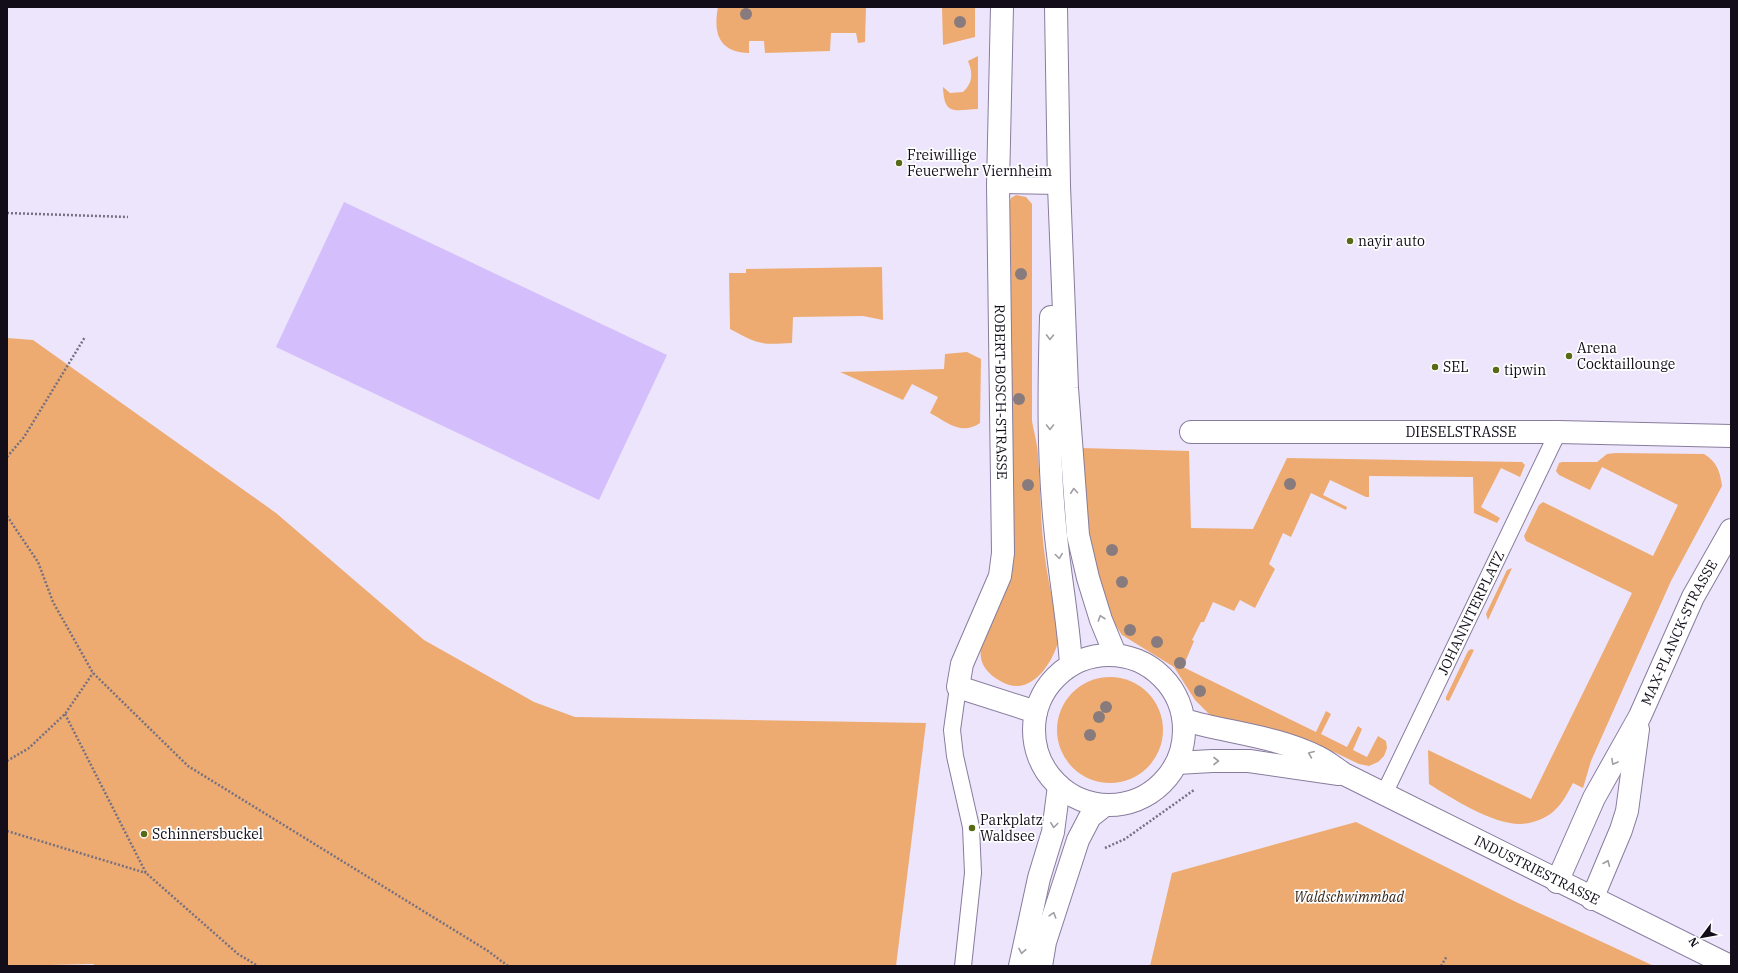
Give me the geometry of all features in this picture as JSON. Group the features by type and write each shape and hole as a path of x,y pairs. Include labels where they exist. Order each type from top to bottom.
{"street":[{"name":"ROBERT-BOSCH-STRASSE","path":"958,687 962,664 1000,576 1003,553 998,185 1002,7"},
{"path":"1056,7 1059,186 1067,388 1078,535 1088,578 1101,620 1115,654"},
{"path":"1059,186 1051,302 1050,466 1055,528 1069,631 1071,664"},
{"name":"DIESELSTRASSE","path":"1191,432 1558,432 1731,436"},
{"name":"MAX-PLANCK-STRASSE","path":"1557,882 1594,798 1640,716 1693,596 1731,530"},
{"path":"1115,654 1140,660 1161,675 1177,696 1184,720 1184,742 1177,763 1165,782 1147,795 1127,804 1105,805 1080,800 1059,786 1045,771 1037,752 1033,732 1036,712 1043,693 1055,677 1071,664 1092,656 1115,654"},
{"path":"958,687 1036,712"},
{"name":"MAX-PLANCK-STRASSE","path":"1592,899 1621,830 1627,810 1640,716"},
{"name":"INDUSTRIESTRASSE","path":"1184,720 1294,746 1320,758 1344,774 1557,882 1730,966"},
{"name":"INDUSTRIESTRASSE","path":"1177,763 1212,761 1249,762 1344,774"},
{"path":"1020,966 1039,878 1053,832 1059,786"},
{"path":"1041,966 1044,942 1078,840 1090,817 1105,805"}],"lane":[{"path":"998,185 1059,186"},
{"name":"JOHANNITERPLATZ","path":"1384,794 1558,432"},
{"path":"958,687 952,730 955,756 971,827 974,873 963,966"}],"path":[{"path":"7,213 128,217"},
{"path":"7,457 24,437 85,337"},
{"path":"7,516 38,562 53,602 93,673 188,766 488,951 508,966"},
{"path":"7,761 30,748 65,714 93,673"},
{"path":"65,714 146,873 238,954 258,966"},
{"path":"1078,840 1099,851 1125,839 1197,787"},
{"path":"971,827 1027,824 1053,832"},
{"path":"7,831 146,873"},
{"path":"1441,966 1447,956"}],"green space":[{"path":"718,7 866,7 865,42 858,43 856,33 831,33 830,51 765,53 764,41 749,41 749,53 739,52 731,49 720,40 717,25"},
{"path":"942,7 975,7 975,37 943,45"},
{"path":"978,56 978,109 957,110 948,107 944,96 943,87 950,93 963,92 969,85 971,78 971,70 968,61"},
{"path":"1016,195 1026,197 1032,204 1032,421 1038,452 1042,532 1046,563 1060,634 1058,644 1048,665 1041,674 1032,681 1023,685 1013,686 1002,682 991,675 984,666 981,658 981,648 983,638 997,607 1008,207 1011,198"},
{"path":"882,267 883,320 863,316 793,317 792,343 773,344 753,341 730,329 729,273 746,273 746,269"},
{"path":"7,338 33,340 276,513 424,640 534,702 575,717 926,723 896,966 96,966 93,964 7,966"},
{"path":"967,352 981,359 980,423 973,427 967,428 960,428 948,424 930,413 938,397 912,384 903,400 840,372 944,369 945,354"},
{"path":"1081,448 1189,451 1191,528 1253,529 1287,458 1522,462 1525,465 1520,477 1501,468 1481,507 1500,518 1497,523 1474,513 1473,477 1369,476 1369,497 1330,480 1323,495 1347,507 1346,510 1311,493 1291,537 1283,533 1269,564 1275,569 1255,608 1240,600 1234,611 1213,602 1204,622 1201,622 1192,640 1194,641 1183,667 1316,732 1326,711 1331,714 1321,734 1347,747 1358,726 1362,729 1353,750 1367,757 1378,736 1386,741 1387,748 1384,756 1378,762 1369,766 1359,764 1309,740 1211,716 1195,700 1174,667 1122,635 1108,614 1098,587 1088,522"},
{"path":"1607,454 1704,454 1712,460 1717,467 1722,486 1671,581 1591,761 1583,788 1573,783 1557,808 1551,814 1539,820 1521,824 1498,820 1473,810 1429,784 1428,750 1531,799 1632,593 1526,541 1524,536 1539,505 1543,502 1653,556 1678,505 1602,467 1590,490 1559,475 1556,471 1559,463 1562,462 1597,462"},
{"path":"1512,568 1488,620 1486,614 1507,570"},
{"path":"1471,649 1474,650 1449,701 1446,700 1446,697 1468,651"},
{"path":"1110,677 1130,681 1148,692 1159,710 1163,730 1159,750 1148,768 1130,779 1110,783 1090,779 1072,768 1061,750 1057,730 1061,710 1072,692 1090,681"},
{"name":"Waldschwimmbad","path":"1356,822 1516,902 1654,966 1150,966 1172,873"}],"shaded area":[{"path":"344,202 667,355 599,500 276,347"}],"place":[{"name":"Freiwillige Feuerwehr Viernheim","path":"899,163"},
{"name":"nayir auto","path":"1350,241"},
{"name":"Arena Cocktaillounge","path":"1569,356"},
{"name":"SEL","path":"1435,367"},
{"name":"tipwin","path":"1496,370"},
{"name":"Parkplatz Waldsee","path":"972,828"},
{"name":"Schinnersbuckel","path":"144,834"}]}
